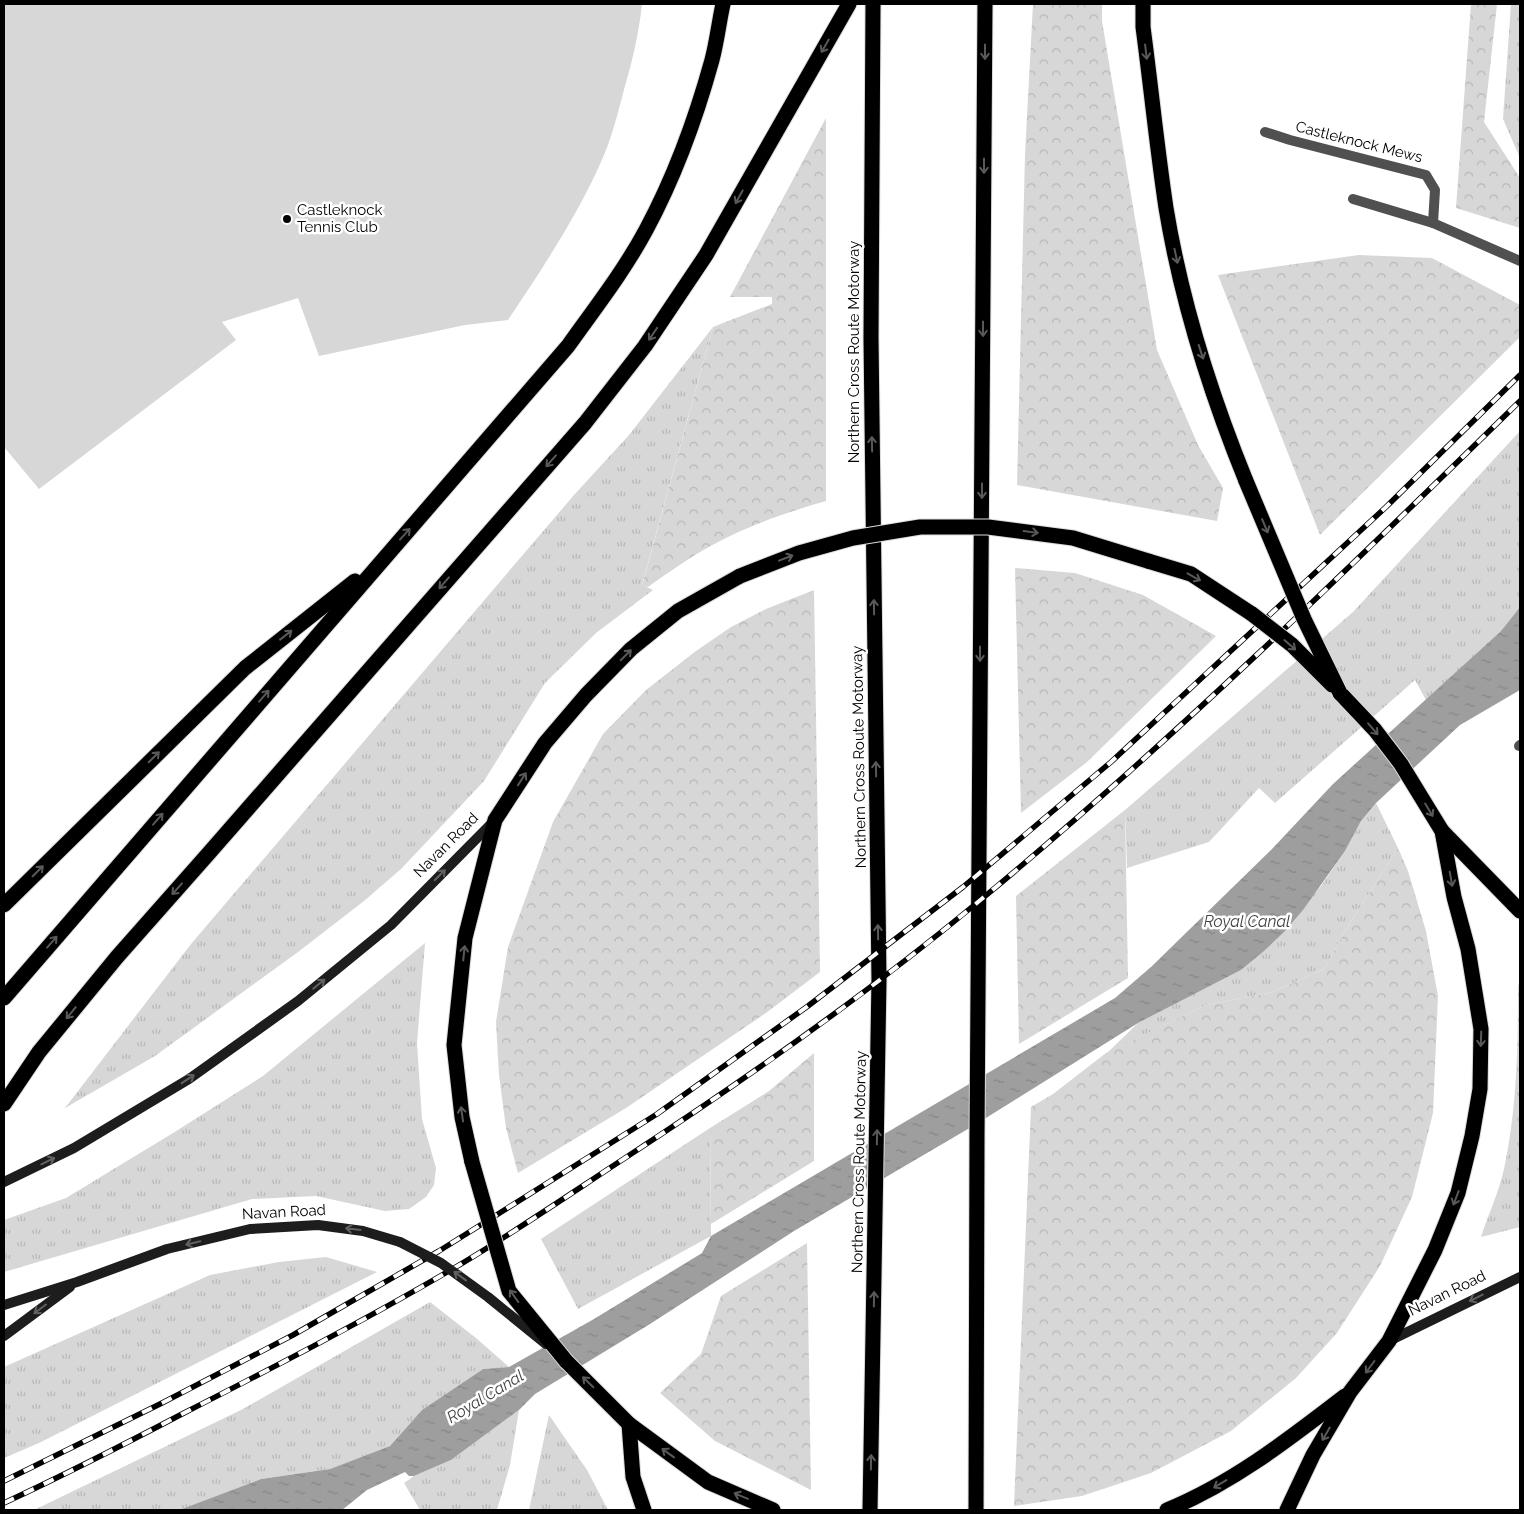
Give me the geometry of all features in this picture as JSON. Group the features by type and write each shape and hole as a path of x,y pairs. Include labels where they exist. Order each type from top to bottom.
{"highway":[{"path":"4,998 568,346 610,287 646,230 680,157 697,111 712,58 723,4"},
{"path":"4,1104 39,1052 117,956 210,853 585,423 645,346 706,255 849,4"},
{"name":"Northern Cross Route Motorway","path":"870,1510 879,980 871,338 873,4"},
{"path":"976,1510 985,4"},
{"path":"1143,4 1143,27 1166,208 1187,305 1218,403 1246,481 1304,619 1340,693"},
{"path":"774,1510 708,1482 629,1424 610,1402 566,1361 509,1291 472,1162 462,1117 454,1045 465,938 495,820 545,744 586,695 631,649 678,611 740,576 799,553 853,538 920,527 988,526 1073,538 1191,574 1252,614 1292,646 1340,693 1375,730 1401,764 1442,832 1520,911"},
{"path":"4,905 245,668 384,557"},
{"path":"1287,1510 1313,1455 1350,1392 1389,1341 1435,1250 1458,1193 1472,1136 1480,1089 1482,1029 1468,949 1454,897 1442,832"},
{"path":"1167,1510 1194,1500 1262,1459 1350,1392"},
{"path":"629,1424 633,1477 644,1510"}],"main road":[{"name":"Navan Road","path":"4,1182 74,1148 189,1079 298,1002 391,925 495,820"},
{"name":"Navan Road","path":"4,1305 76,1282 166,1249 250,1229 318,1225 363,1231 400,1242 441,1263 488,1297 566,1361"},
{"name":"Navan Road","path":"1389,1341 1520,1277"},
{"path":"4,1336 76,1282"}],"street":[{"name":"Castleknock Mews","path":"1265,132 1426,175 1435,190 1433,223"},
{"path":"1353,199 1433,223 1520,261"}],"green space":[{"name":"Castleknock Tennis Club","path":"4,4 642,4 631,66 605,153 570,223 508,320 465,325 319,356 298,298 222,322 236,340 39,489 4,447"},
{"path":"1033,4 1102,4 1102,21 1157,350 1198,445 1223,488 1217,521 1017,485 1025,154"},
{"path":"1471,4 1497,4 1484,122 1520,178 1520,228 1456,208"},
{"path":"1511,4 1520,4 1520,158 1503,119"},
{"path":"826,118 826,501 792,511 742,530 695,555 648,587 642,586 713,327 772,304 772,297 730,297"},
{"path":"1359,255 1432,258 1520,305 1520,337 1320,535 1218,275"},
{"path":"713,327 642,585 653,590 596,633 545,683 484,781 401,869 364,901 298,952 155,1056 65,1108 191,944 574,495 629,435"},
{"path":"1520,431 1520,607 1501,631 1426,700 1415,680 1275,803 1259,788 1209,842 1127,868 1125,810 1353,612"},
{"path":"1015,568 1075,573 1143,595 1216,636 1087,762 1021,813"},
{"path":"814,590 820,972 766,1013 626,1108 518,1173 506,1128 499,1075 496,1022 508,947 553,822 603,734 646,690 696,651 731,627 766,609"},
{"path":"1376,803 1398,848 1348,926 1324,969 1273,992 1206,1005 1107,1053 1138,1023 1241,970 1263,952 1321,886 1345,851 1361,821"},
{"path":"1125,810 1128,978 1019,1044 1016,896"},
{"path":"1398,848 1408,871 1426,931 1438,996 1433,1113 1412,1197 1380,1266 1337,1333 1296,1378 1231,1431 1151,1473 1082,1496 1014,1506 1031,1107 1053,1094 1106,1053 1206,1005 1273,992 1324,969 1348,926"},
{"path":"425,943 417,1043 422,1119 436,1168 434,1185 426,1197 409,1209 385,1211 316,1196 252,1199 4,1272 4,1220 66,1198 263,1076"},
{"path":"1520,981 1520,1227 1481,1237 1504,1169 1512,1124 1518,1032 1518,986"},
{"path":"814,1053 814,1161 711,1224 710,1128 769,1091"},
{"path":"710,1128 711,1236 578,1309 541,1239"},
{"path":"807,1243 811,1490 715,1441 660,1393 701,1354 721,1296"},
{"path":"326,1257 377,1272 39,1443 4,1458 4,1367 210,1275 279,1262"},
{"path":"430,1302 509,1367 483,1369 422,1410 390,1446 330,1469 261,1479 179,1510 34,1510 243,1409"},
{"path":"519,1410 510,1465 497,1510 420,1510 404,1483 414,1476 451,1460"},
{"path":"549,1415 587,1470 608,1510 529,1510"}],"water":[{"name":"Royal Canal","path":"1520,607 1520,690 1460,725 1376,803 1361,821 1345,851 1303,910 1284,932 1241,970 1138,1023 973,1126 794,1231 650,1324 535,1394 519,1410 451,1460 414,1476 409,1476 405,1472 367,1490 342,1510 179,1510 261,1479 330,1469 390,1446 422,1410 483,1369 509,1367 594,1319 702,1253 711,1236 1115,998 1151,967 1272,849 1333,784 1501,631"}],"railway":[{"path":"4,1481 162,1403 293,1335 439,1251 657,1114 808,1006 963,887 1111,762 1386,507 1520,375"},
{"path":"4,1503 93,1460 283,1362 449,1271 516,1230 670,1128 805,1035 936,936 1118,782 1321,594 1520,401"}],"place":[{"name":"Castleknock Tennis Club","path":"287,219"}]}
